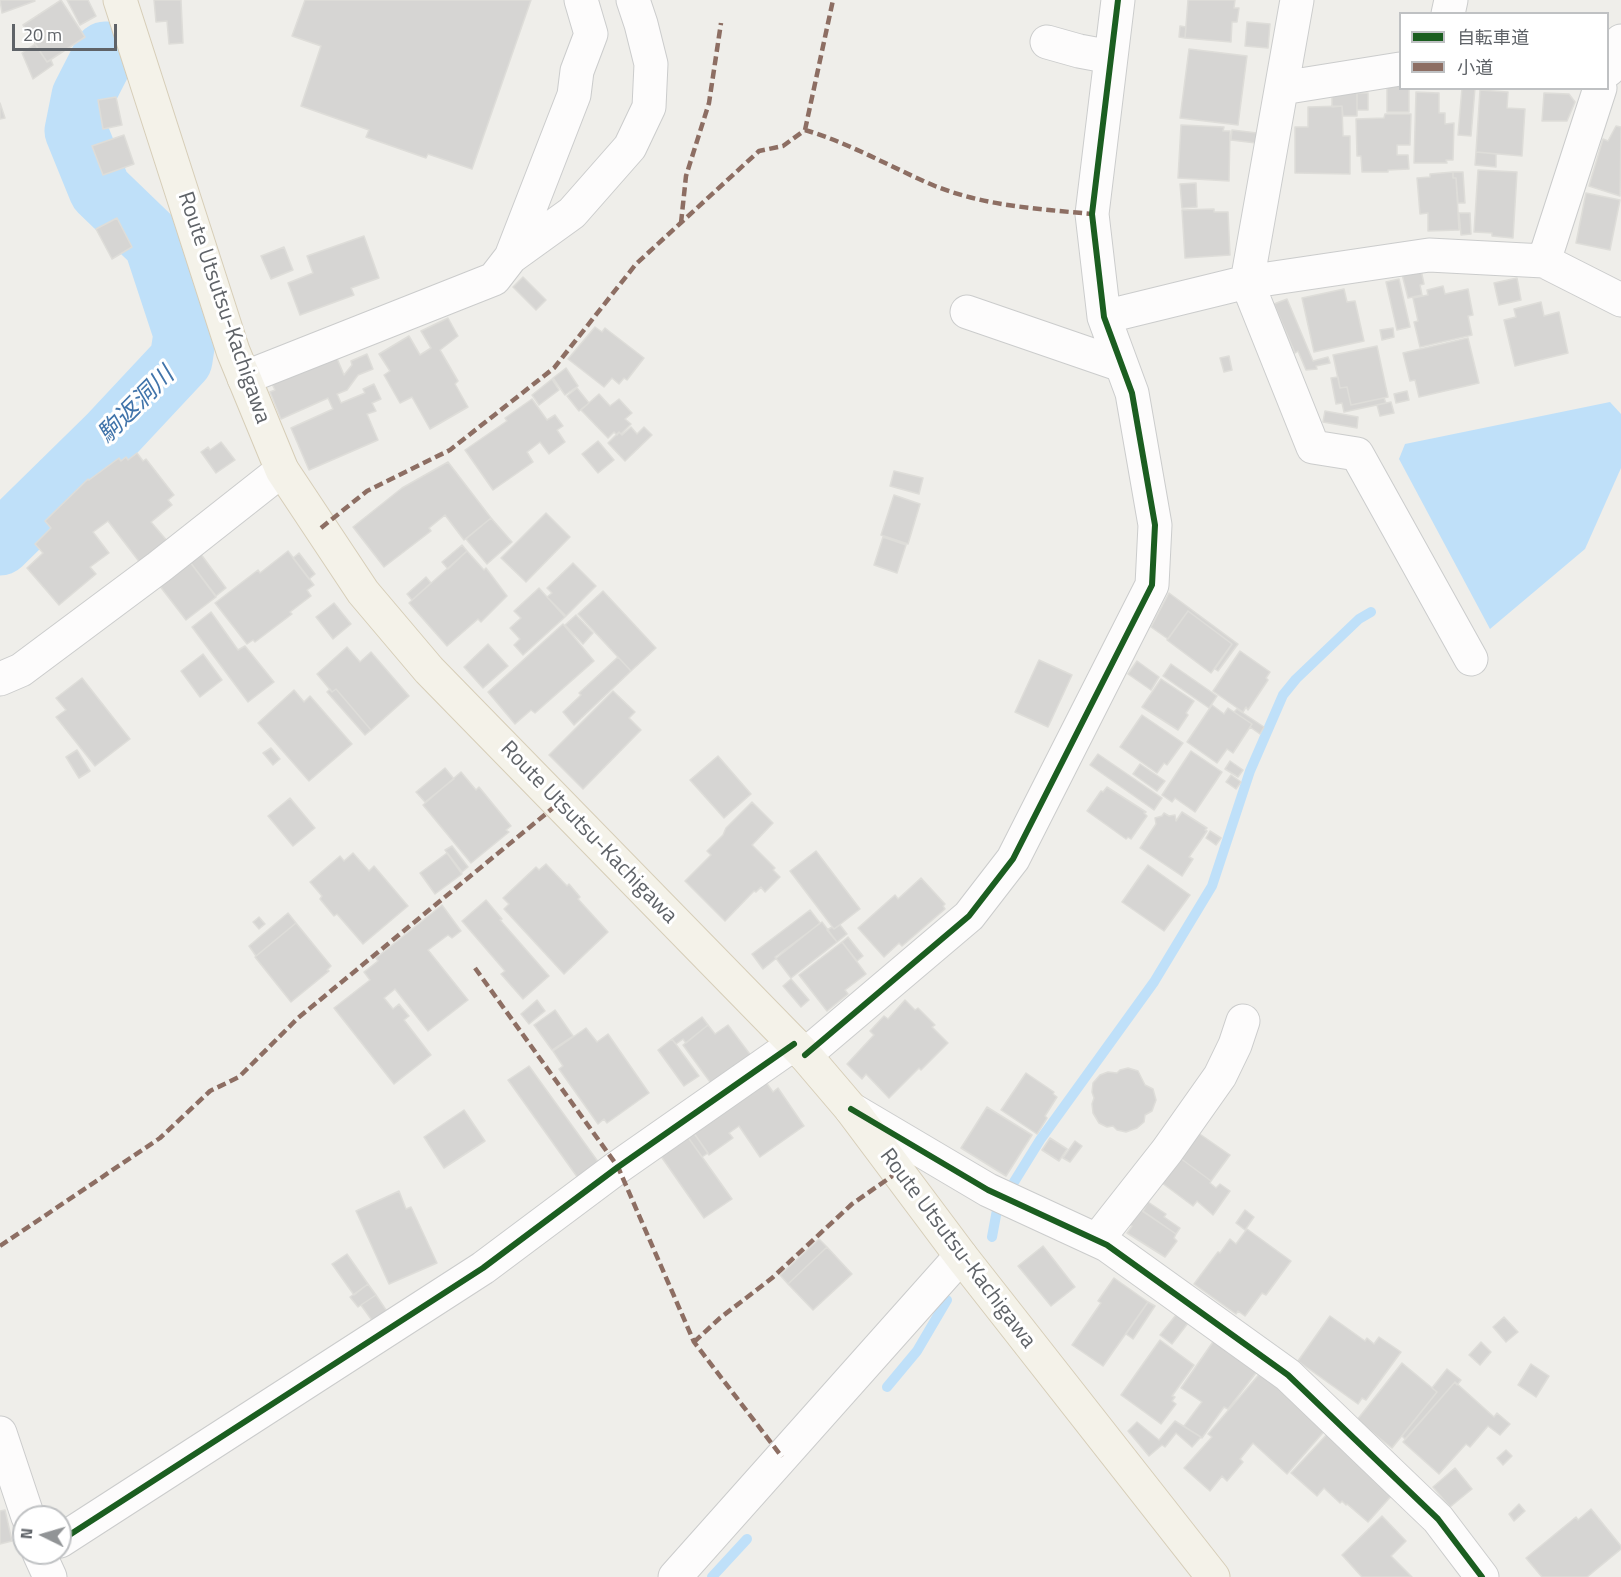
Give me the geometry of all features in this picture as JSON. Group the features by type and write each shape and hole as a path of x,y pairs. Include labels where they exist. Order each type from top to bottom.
{"main road":[{"name":"Route Utsutsu-Kachigawa","path":"120,0 233,351 244,378 282,470 363,592 429,670 799,1050 851,1109 961,1256 1213,1577"}],"street":[{"path":"244,378 494,279 511,257 574,95 577,72 591,34 581,0"},
{"path":"511,257 572,213 630,147 649,107 651,64 633,0"},
{"path":"72,1539 483,1268 618,1167 799,1050 969,916 1013,859 1152,585 1155,525 1132,393 1104,317 1092,214 1118,0"},
{"path":"1297,0 1247,282 1313,447 1357,454 1471,659"},
{"path":"1609,68 1621,41"},
{"path":"1047,42 1111,57"},
{"path":"1282,88 1399,69"},
{"path":"1544,261 1599,90"},
{"path":"1104,317 1247,282 1429,255 1544,261 1621,300"},
{"path":"967,312 1121,365"},
{"path":"0,679 21,670 159,567 282,470"},
{"path":"1097,1240 1167,1151 1220,1076 1235,1045 1243,1021"},
{"path":"851,1109 988,1190 1107,1245 1288,1376 1438,1519 1482,1577"},
{"path":"675,1577 961,1256"},
{"path":"0,1433 23,1505"}],"water":[{"path":"1610,402 1621,414 1621,468 1585,549 1490,629 1399,459 1405,444"}],"building":[{"path":"0,0 34,0 35,1 2,13"},
{"path":"61,0 85,37 47,62 23,25"},
{"path":"67,0 88,0 96,16 80,25"},
{"path":"154,0 181,0 183,43 169,44 167,21 156,22"},
{"path":"305,0 531,0 472,169 428,154 426,158 366,137 369,130 301,106 321,46 292,36"},
{"path":"1188,0 1235,0 1234,8 1239,8 1237,22 1232,22 1231,42 1185,38"},
{"path":"1247,22 1270,24 1268,48 1245,46"},
{"path":"1180,26 1186,27 1185,38 1179,37"},
{"path":"35,44 47,62 51,60 53,65 33,79 22,53"},
{"path":"1189,49 1247,56 1238,125 1180,118"},
{"path":"1387,86 1399,86 1399,90 1409,90 1409,112 1387,112"},
{"path":"1462,90 1475,90 1471,136 1458,135"},
{"path":"1480,90 1508,92 1507,108 1525,109 1522,156 1476,152"},
{"path":"1357,91 1357,116 1343,116 1342,106 1332,107 1332,93"},
{"path":"1416,92 1439,93 1439,113 1445,113 1445,124 1454,123 1453,160 1446,160 1447,163 1414,163"},
{"path":"1357,93 1368,93 1368,110 1357,110"},
{"path":"1544,93 1569,94 1575,102 1567,121 1542,121"},
{"path":"116,97 122,125 103,129 98,100"},
{"path":"0,103 5,118 0,119"},
{"path":"1342,106 1343,136 1350,136 1350,174 1295,173 1295,127 1308,127 1308,107"},
{"path":"1385,114 1411,114 1410,145 1397,145 1397,155 1408,155 1409,169 1362,172 1361,156 1357,156 1356,119 1384,118"},
{"path":"1181,125 1224,127 1223,131 1230,131 1229,181 1178,178"},
{"path":"1616,126 1621,127 1620,196 1589,186 1603,139 1608,141"},
{"path":"1232,130 1257,133 1256,143 1231,140"},
{"path":"124,135 134,164 103,175 92,146"},
{"path":"1476,152 1496,154 1496,167 1475,165"},
{"path":"1478,170 1517,172 1513,238 1474,232"},
{"path":"1453,172 1463,172 1465,203 1458,203 1456,178 1453,178"},
{"path":"1453,172 1453,178 1456,178 1459,230 1428,231 1428,213 1420,214 1417,178 1430,177 1430,174"},
{"path":"1196,183 1197,207 1182,208 1180,184"},
{"path":"1586,193 1620,200 1610,250 1576,243"},
{"path":"1214,209 1214,212 1228,212 1230,255 1185,258 1182,210"},
{"path":"1459,213 1470,213 1471,234 1461,235"},
{"path":"117,218 132,247 112,259 96,229"},
{"path":"364,236 379,278 351,288 354,295 300,315 288,283 313,273 307,256"},
{"path":"284,247 293,270 271,279 261,256"},
{"path":"1421,270 1424,284 1420,285 1422,295 1408,298 1402,274"},
{"path":"523,277 546,300 536,310 513,287"},
{"path":"1517,278 1521,300 1499,305 1494,283"},
{"path":"1399,279 1410,327 1397,330 1386,282"},
{"path":"1443,286 1445,294 1468,289 1473,315 1468,316 1472,335 1420,347 1414,322 1418,321 1413,298 1428,295 1427,290"},
{"path":"1344,289 1347,302 1355,301 1364,341 1314,352 1302,298"},
{"path":"1287,299 1313,361 1328,357 1330,363 1316,366 1317,369 1306,370 1298,351 1295,353 1274,304"},
{"path":"1541,302 1544,316 1559,312 1568,353 1515,366 1504,320 1516,317 1514,309"},
{"path":"448,318 458,336 440,350 458,381 455,384 468,407 430,429 412,397 400,403 384,375 390,371 379,354 409,336 420,355 431,348 421,331"},
{"path":"595,327 602,332 605,328 644,358 627,380 624,378 619,384 612,378 604,387 568,359"},
{"path":"1393,328 1394,337 1382,340 1380,330"},
{"path":"1468,338 1479,383 1419,397 1415,380 1410,381 1403,353"},
{"path":"1377,346 1388,397 1351,405 1347,387 1340,388 1333,355"},
{"path":"367,354 373,369 358,375 347,390 337,394 341,403 365,393 363,389 374,384 381,399 372,403 376,411 367,414 378,440 309,470 291,428 333,409 328,398 281,419 270,392 275,390 272,384 336,356 344,375 352,365 351,361"},
{"path":"1229,356 1232,370 1224,372 1220,358"},
{"path":"566,368 578,386 565,395 553,378"},
{"path":"1338,377 1340,388 1347,387 1351,405 1384,398 1386,403 1344,412 1342,403 1336,404 1331,378"},
{"path":"552,379 559,390 539,405 532,395"},
{"path":"577,388 589,403 579,411 567,396"},
{"path":"1407,391 1409,400 1396,403 1394,394"},
{"path":"599,394 610,406 619,399 632,413 625,419 631,424 621,434 619,432 617,435 614,432 608,438 581,410"},
{"path":"532,399 547,420 555,415 563,426 557,430 565,442 549,454 540,442 527,452 533,462 493,490 465,450 507,421 505,418"},
{"path":"1391,402 1394,413 1380,416 1377,405"},
{"path":"1325,411 1358,417 1357,428 1323,422"},
{"path":"631,427 637,434 644,427 652,435 625,461 608,443 619,432 622,435"},
{"path":"598,441 614,460 598,473 582,454"},
{"path":"221,442 235,460 216,473 201,452 208,447 210,450"},
{"path":"137,453 143,461 146,459 174,495 168,500 172,505 151,522 168,542 141,564 108,521 93,532 109,553 90,567 96,574 59,605 27,568 43,553 35,544 51,528 45,521 88,479 119,458 121,461 126,457 128,460"},
{"path":"448,462 491,518 464,540 445,515 429,528 431,531 384,567 353,527 402,488"},
{"path":"894,471 923,478 919,494 890,486"},
{"path":"894,495 920,504 908,544 881,535"},
{"path":"546,513 570,537 526,582 501,558"},
{"path":"491,518 512,542 487,564 466,539"},
{"path":"883,537 906,545 897,573 874,565"},
{"path":"462,545 467,551 448,569 442,562"},
{"path":"288,551 314,585 307,590 311,596 290,612 292,614 255,642 253,640 247,644 215,603 258,570 260,573"},
{"path":"467,551 484,570 486,568 507,596 481,622 478,619 447,646 409,603"},
{"path":"200,553 226,588 216,596 190,562"},
{"path":"299,553 315,574 309,579 293,558"},
{"path":"190,562 216,597 186,620 159,585"},
{"path":"573,563 596,586 566,616 547,597 552,593 547,588"},
{"path":"426,577 431,583 412,600 407,594"},
{"path":"539,588 565,617 523,655 514,645 520,639 510,628 521,618 514,611"},
{"path":"603,591 656,648 631,671 578,614"},
{"path":"1169,593 1238,644 1218,671 1215,669 1232,644 1188,611 1168,639 1151,627"},
{"path":"334,603 351,624 333,639 316,617"},
{"path":"1188,611 1232,644 1211,673 1167,640"},
{"path":"211,612 238,650 245,646 274,682 248,702 192,627"},
{"path":"576,615 593,633 583,644 565,625"},
{"path":"563,624 594,661 535,713 531,710 515,724 488,692"},
{"path":"488,644 508,666 483,688 464,667"},
{"path":"347,647 360,662 371,652 409,696 371,730 336,689 332,692 317,674"},
{"path":"1240,651 1270,672 1266,678 1268,680 1248,710 1246,707 1243,712 1213,691"},
{"path":"203,654 222,680 200,697 181,671"},
{"path":"618,657 631,671 574,725 563,712 581,695 579,693"},
{"path":"1039,660 1072,675 1048,727 1015,712"},
{"path":"1137,661 1159,677 1151,690 1128,674"},
{"path":"1171,664 1217,696 1209,708 1163,676"},
{"path":"82,678 130,739 95,766 56,717 66,710 56,698"},
{"path":"1161,679 1194,701 1178,730 1142,707"},
{"path":"330,689 332,692 336,689 371,730 365,735 327,692"},
{"path":"294,690 304,702 310,696 352,744 309,781 258,723"},
{"path":"613,691 635,712 629,718 641,730 583,789 549,755"},
{"path":"1212,705 1224,714 1228,708 1252,724 1233,753 1227,749 1217,763 1187,742"},
{"path":"1237,709 1264,727 1260,734 1250,727 1252,724 1234,712"},
{"path":"1142,715 1183,743 1167,765 1164,763 1157,773 1120,747"},
{"path":"271,748 280,759 273,765 263,753"},
{"path":"77,750 90,771 79,778 66,757"},
{"path":"1191,751 1222,772 1195,812 1175,798 1172,802 1162,795"},
{"path":"1098,754 1162,798 1154,810 1090,765"},
{"path":"718,756 751,794 724,818 690,780"},
{"path":"1230,761 1243,770 1238,777 1225,769"},
{"path":"1140,764 1165,781 1157,791 1133,774"},
{"path":"445,768 454,779 425,802 416,792"},
{"path":"461,772 476,790 479,787 511,826 506,830 509,832 471,863 423,805"},
{"path":"1231,775 1241,782 1236,789 1226,782"},
{"path":"1107,787 1146,812 1144,813 1147,816 1131,839 1128,837 1126,839 1087,811 1101,791 1103,792"},
{"path":"290,798 315,828 293,846 268,816"},
{"path":"752,802 773,823 752,845 775,868 773,870 780,877 765,892 761,887 756,892 754,891 725,921 685,881 711,855 707,851 723,835 726,828"},
{"path":"1182,812 1207,828 1205,830 1207,831 1189,857 1193,859 1182,876 1140,848 1156,824 1155,818 1164,813 1169,816 1175,815 1176,821"},
{"path":"1210,831 1221,838 1216,845 1206,838"},
{"path":"452,846 468,867 462,872 445,850"},
{"path":"816,851 860,909 834,929 790,871"},
{"path":"353,853 369,871 374,866 408,906 363,944 337,914 334,916 310,882 340,856 344,861"},
{"path":"447,853 462,874 435,894 420,873"},
{"path":"546,864 567,886 569,884 580,897 578,899 608,932 564,974 504,909 509,904 503,898 536,867 539,870"},
{"path":"1148,865 1190,895 1164,931 1122,902"},
{"path":"921,878 945,904 943,906 945,909 902,946 899,943 884,957 858,928 895,895 898,899"},
{"path":"486,900 502,919 500,920 549,976 523,999 501,974 505,971 462,921"},
{"path":"442,905 461,931 452,938 448,935 428,950 468,1000 428,1031 395,989 384,998 393,1009 399,1004 409,1016 404,1020 431,1055 394,1084 334,1008 370,980 364,972 378,961 376,958"},
{"path":"810,910 820,923 763,969 752,954"},
{"path":"288,913 296,923 256,956 249,946"},
{"path":"259,917 265,924 259,929 253,922"},
{"path":"822,922 837,942 791,978 775,957"},
{"path":"296,923 331,966 327,970 329,971 291,1002 255,957"},
{"path":"840,925 847,934 837,942 827,930"},
{"path":"848,937 863,956 857,961 842,942"},
{"path":"842,942 866,974 845,990 848,994 827,1011 799,975"},
{"path":"791,979 809,1000 801,1007 783,986"},
{"path":"537,1000 545,1011 529,1024 521,1014"},
{"path":"905,1000 915,1010 918,1008 935,1025 932,1027 948,1043 889,1098 866,1074 862,1079 847,1064 874,1035 870,1031 884,1016 888,1019"},
{"path":"555,1010 573,1036 552,1050 534,1025"},
{"path":"702,1017 708,1025 686,1043 683,1039 676,1044 672,1039"},
{"path":"708,1025 715,1034 728,1025 755,1061 716,1090 683,1045"},
{"path":"586,1028 597,1042 608,1034 649,1093 607,1123 604,1119 598,1124 559,1069 563,1066 553,1051"},
{"path":"672,1039 699,1076 684,1086 658,1050"},
{"path":"529,1066 604,1170 583,1185 508,1080"},
{"path":"1128,1068 1138,1071 1145,1085 1153,1089 1156,1100 1152,1111 1145,1115 1144,1122 1137,1128 1126,1132 1099,1123 1093,1113 1092,1092 1093,1083 1100,1075 1108,1072 1117,1073"},
{"path":"1026,1073 1054,1092 1053,1094 1057,1097 1037,1134 1001,1110"},
{"path":"761,1075 773,1092 778,1088 804,1126 760,1157 739,1126 729,1133 733,1138 709,1155 691,1129"},
{"path":"987,1107 1032,1135 1006,1176 961,1148"},
{"path":"464,1110 485,1141 444,1168 424,1137"},
{"path":"691,1129 708,1153 702,1157 685,1133"},
{"path":"1194,1130 1230,1155 1211,1181 1176,1155"},
{"path":"685,1133 732,1199 704,1218 658,1152"},
{"path":"1050,1138 1067,1149 1059,1161 1042,1150"},
{"path":"1075,1141 1082,1146 1070,1162 1063,1158"},
{"path":"1176,1155 1211,1181 1210,1183 1216,1188 1220,1184 1230,1191 1213,1215 1197,1201 1193,1206 1158,1180"},
{"path":"399,1191 406,1209 411,1207 437,1263 389,1284 356,1211"},
{"path":"1148,1202 1166,1214 1164,1217 1180,1228 1176,1234 1143,1211"},
{"path":"1139,1209 1176,1234 1174,1238 1177,1241 1165,1257 1127,1233 1132,1226 1129,1224"},
{"path":"1245,1210 1254,1217 1245,1230 1236,1223"},
{"path":"1247,1229 1291,1261 1266,1295 1262,1293 1245,1316 1238,1311 1236,1314 1194,1284 1230,1239 1236,1244"},
{"path":"819,1239 827,1247 788,1284 780,1275"},
{"path":"1043,1246 1075,1287 1051,1306 1018,1266"},
{"path":"827,1247 852,1274 813,1310 788,1284"},
{"path":"347,1254 368,1284 354,1295 332,1264"},
{"path":"1114,1278 1148,1302 1103,1366 1072,1345 1101,1303 1098,1301"},
{"path":"368,1284 376,1295 358,1307 350,1297"},
{"path":"376,1295 390,1316 376,1326 361,1305"},
{"path":"1148,1302 1155,1306 1133,1339 1126,1334"},
{"path":"1176,1315 1188,1323 1172,1344 1160,1335"},
{"path":"1330,1316 1365,1341 1367,1338 1374,1344 1379,1337 1401,1352 1366,1400 1362,1398 1358,1404 1298,1361"},
{"path":"1504,1317 1518,1332 1506,1342 1493,1327"},
{"path":"1215,1339 1259,1369 1228,1409 1224,1407 1202,1438 1184,1426 1202,1402 1181,1388"},
{"path":"1160,1340 1194,1365 1172,1396 1175,1397 1172,1401 1176,1404 1161,1424 1121,1395"},
{"path":"1481,1342 1491,1352 1480,1365 1469,1355"},
{"path":"1402,1363 1437,1392 1392,1448 1357,1420"},
{"path":"1531,1364 1549,1376 1536,1397 1518,1385"},
{"path":"1447,1369 1461,1380 1457,1385 1455,1382 1405,1439 1402,1436 1437,1392 1432,1388"},
{"path":"1262,1371 1327,1428 1287,1474 1253,1443 1240,1459 1243,1462 1227,1481 1222,1476 1210,1491 1184,1468 1212,1437 1208,1434"},
{"path":"1455,1382 1494,1417 1497,1413 1510,1424 1500,1435 1488,1426 1470,1447 1466,1444 1439,1474 1403,1442"},
{"path":"1175,1421 1201,1437 1192,1447 1176,1433 1165,1447 1162,1445 1149,1456 1128,1431 1137,1422 1159,1440"},
{"path":"1331,1430 1393,1494 1368,1522 1347,1504 1342,1501 1340,1503 1324,1488 1317,1496 1291,1473"},
{"path":"1506,1450 1512,1456 1503,1465 1497,1458"},
{"path":"1455,1468 1472,1489 1450,1507 1433,1487"},
{"path":"1519,1504 1525,1511 1514,1521 1509,1514"},
{"path":"1591,1509 1621,1549 1587,1577 1542,1577 1526,1558 1576,1517 1578,1520"},
{"path":"5,1510 12,1541 0,1544 0,1511"},
{"path":"1382,1516 1406,1541 1391,1556 1412,1577 1362,1577 1342,1555"}],"waterway":[{"name":"駒返洞川","path":"0,544 109,437 181,360 185,334 155,243 100,190 76,131 83,96 105,53"},
{"path":"1014,1182 1040,1140 1154,982 1212,886 1250,771 1283,695 1296,679 1359,619 1371,612"},
{"path":"992,1237 997,1210"},
{"path":"887,1387 917,1351 947,1300"},
{"path":"712,1577 747,1539"}],"marked path":[{"path":"805,130 833,0"},
{"path":"681,223 686,176 709,103 721,23"},
{"path":"321,528 367,491 450,450 554,368 636,264 759,151 783,146 805,130 839,142 954,193 1012,206 1092,214"},
{"path":"0,1246 160,1138 210,1091 239,1077 298,1018 559,803"},
{"path":"475,968 618,1167 694,1342 782,1457"},
{"path":"694,1342 720,1318 772,1278 852,1204 898,1172"}],"cycle path":[{"path":"805,1055 969,916 1013,859 1152,585 1155,525 1132,393 1104,317 1092,214 1118,0"},
{"path":"72,1533 483,1268 618,1167 794,1044"},
{"path":"851,1109 988,1190 1107,1245 1288,1375 1438,1519 1482,1577"}]}
